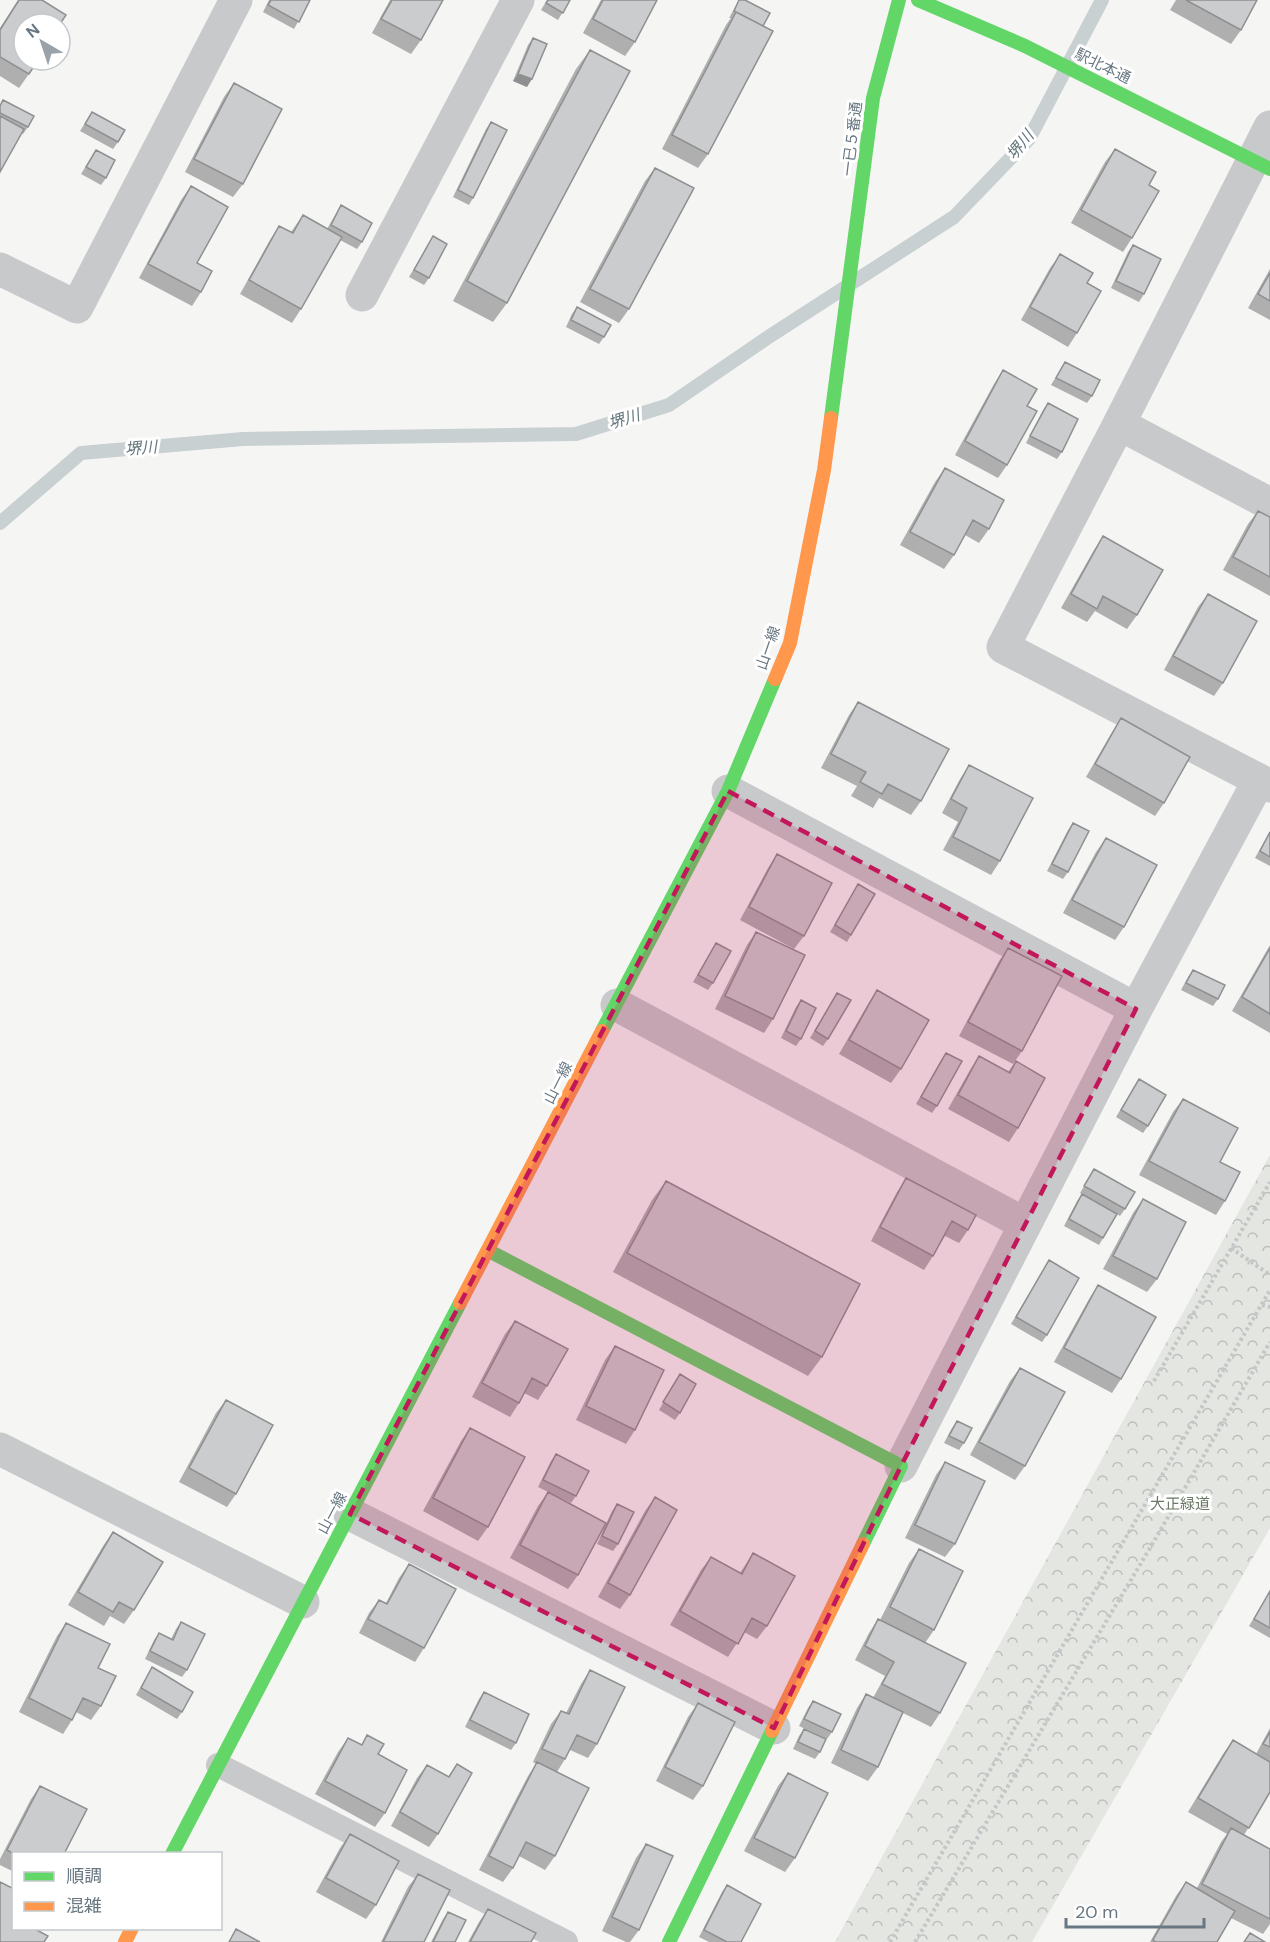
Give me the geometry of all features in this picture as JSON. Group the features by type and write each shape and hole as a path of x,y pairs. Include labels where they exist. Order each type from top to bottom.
{"street":[{"path":"0,269 77,307 236,0"},
{"path":"362,295 518,0"},
{"name":"一已５番通","path":"849,285 873,98 899,0"},
{"name":"駅北本通","path":"918,0 1025,46 1261,165"},
{"path":"669,1942 902,1466 1025,1224 1136,1009 1265,783 1003,647 1119,424 1261,165 1270,127"},
{"name":"山一線","path":"173,1852 728,791 790,643 825,470 849,285"},
{"path":"1119,424 1270,504"},
{"path":"728,791 1136,1009"},
{"path":"617,1005 1025,1224"},
{"path":"489,1251 902,1466"},
{"path":"0,1449 303,1602"},
{"path":"350,1514 774,1728"}],"lane":[{"path":"218,1765 566,1942"}],"path":[{"path":"1154,1381 1270,1182"},
{"path":"1231,1248 1270,1275"},
{"path":"890,1942 1270,1290"},
{"path":"1262,1305 1270,1307"},
{"path":"915,1942 1270,1342"}],"highlighted area":[{"path":"728,791 1136,1009 901,1466 774,1728 350,1514"}],"green space":[{"name":"大正緑道","path":"1270,1155 1270,1528 1032,1942 835,1942"}],"building":[{"path":"19,0 42,0 61,12 12,12 12,64 0,57 0,30"},
{"path":"271,0 310,0 299,22 268,5"},
{"path":"392,0 443,0 421,40 381,19"},
{"path":"548,0 570,0 563,13 546,3"},
{"path":"603,0 657,0 635,42 593,19"},
{"path":"739,0 745,0 770,13 763,26 734,11"},
{"path":"1186,0 1257,0 1241,30"},
{"path":"736,12 773,31 708,154 672,135"},
{"path":"533,38 547,44 532,79 518,74"},
{"path":"590,50 630,71 507,303 467,281"},
{"path":"234,83 282,109 243,184 194,159"},
{"path":"3,100 34,116 28,127 0,113"},
{"path":"92,112 125,130 118,142 85,124"},
{"path":"0,116 24,129 0,172"},
{"path":"491,122 507,130 473,198 458,190"},
{"path":"1115,149 1156,172 1149,185 1159,191 1132,238 1081,210"},
{"path":"96,150 115,160 106,178 86,167"},
{"path":"655,168 694,188 629,309 590,289"},
{"path":"191,186 228,207 197,263 212,271 201,292 148,264"},
{"path":"341,205 372,223 362,242 331,225"},
{"path":"303,215 342,237 301,309 249,280 279,226 293,233"},
{"path":"433,236 447,244 429,278 414,270"},
{"path":"1133,245 1161,259 1144,294 1116,281"},
{"path":"1060,254 1093,273 1087,283 1101,291 1077,333 1030,307"},
{"path":"1270,273 1270,301 1258,294"},
{"path":"577,307 611,325 604,337 571,320"},
{"path":"1065,362 1100,380 1092,396 1056,378"},
{"path":"1003,370 1037,389 1027,406 1037,411 1007,465 965,441"},
{"path":"1048,403 1078,419 1062,452 1030,436"},
{"path":"945,468 1004,500 989,529 973,520 954,555 910,532"},
{"path":"1258,511 1270,517 1270,577 1233,557"},
{"path":"1103,536 1163,570 1137,615 1103,596 1097,609 1071,594"},
{"path":"1208,594 1257,621 1223,683 1173,656"},
{"path":"858,702 949,749 921,801 888,784 882,794 860,782 866,772 831,754"},
{"path":"1121,718 1190,757 1164,803 1095,764"},
{"path":"969,765 1033,798 1000,861 953,837 967,808 951,799"},
{"path":"1073,823 1089,831 1068,872 1052,864"},
{"path":"1270,832 1270,857 1260,851"},
{"path":"1106,838 1157,865 1124,927 1072,900"},
{"path":"777,854 832,883 804,936 749,907"},
{"path":"858,884 875,894 851,935 835,925"},
{"path":"756,932 805,955 773,1019 725,996"},
{"path":"716,943 731,951 713,983 698,975"},
{"path":"1008,948 1062,976 1022,1051 968,1022"},
{"path":"1270,948 1270,1014 1242,997"},
{"path":"1193,970 1225,985 1218,999 1186,983"},
{"path":"877,990 929,1020 901,1069 849,1040"},
{"path":"837,993 851,1000 828,1039 815,1031"},
{"path":"801,1000 816,1008 801,1039 786,1031"},
{"path":"946,1053 962,1061 937,1106 921,1097"},
{"path":"979,1056 1010,1073 1016,1061 1045,1078 1018,1128 958,1095"},
{"path":"1139,1079 1166,1095 1148,1126 1121,1110"},
{"path":"1183,1099 1238,1128 1220,1162 1240,1172 1225,1201 1149,1161"},
{"path":"1094,1169 1135,1192 1125,1209 1084,1186"},
{"path":"906,1178 976,1215 968,1230 952,1221 933,1256 880,1227"},
{"path":"666,1181 860,1284 822,1357 627,1253"},
{"path":"1082,1194 1117,1214 1103,1238 1069,1219"},
{"path":"1143,1199 1186,1222 1157,1279 1113,1256"},
{"path":"1049,1260 1079,1278 1047,1335 1016,1317"},
{"path":"1098,1285 1156,1317 1121,1379 1064,1348"},
{"path":"515,1321 568,1349 547,1386 532,1378 519,1403 482,1383"},
{"path":"615,1346 664,1370 635,1430 586,1406"},
{"path":"1020,1368 1065,1392 1025,1466 979,1442"},
{"path":"680,1374 696,1384 680,1413 663,1402"},
{"path":"226,1400 273,1425 236,1494 189,1468"},
{"path":"957,1421 972,1428 964,1443 949,1436"},
{"path":"470,1428 525,1457 488,1527 433,1498"},
{"path":"556,1454 589,1471 576,1496 543,1480"},
{"path":"945,1462 985,1481 955,1544 915,1525"},
{"path":"548,1492 606,1523 578,1575 520,1545"},
{"path":"655,1497 677,1510 630,1595 608,1583"},
{"path":"617,1504 634,1512 618,1544 602,1536"},
{"path":"113,1532 163,1562 134,1610 119,1602 113,1612 78,1592"},
{"path":"919,1549 963,1571 934,1630 890,1607"},
{"path":"753,1553 795,1576 767,1626 752,1618 738,1644 680,1611 711,1557 742,1574"},
{"path":"409,1564 456,1589 424,1648 368,1619 379,1600 387,1604"},
{"path":"1270,1591 1270,1628 1254,1619"},
{"path":"878,1619 966,1663 940,1713 882,1684 894,1662 865,1646"},
{"path":"181,1622 205,1634 187,1670 150,1651 159,1633 173,1640"},
{"path":"66,1623 110,1644 98,1668 116,1676 101,1706 83,1698 72,1720 29,1698"},
{"path":"152,1667 193,1692 182,1712 141,1688"},
{"path":"590,1670 625,1687 597,1744 577,1735 565,1759 542,1749 561,1711 569,1714"},
{"path":"484,1692 529,1714 516,1743 470,1720"},
{"path":"866,1694 903,1712 878,1767 841,1750"},
{"path":"813,1701 841,1714 832,1732 804,1719"},
{"path":"698,1703 735,1722 703,1786 665,1767"},
{"path":"804,1729 826,1739 820,1752 798,1742"},
{"path":"1270,1732 1270,1747 1263,1744"},
{"path":"367,1735 384,1744 378,1754 407,1770 385,1813 325,1781 348,1738 362,1745"},
{"path":"1233,1740 1270,1762 1270,1792 1249,1828 1198,1798"},
{"path":"537,1762 589,1788 555,1856 526,1842 513,1868 489,1856"},
{"path":"457,1764 472,1773 438,1834 400,1812 427,1765 449,1777"},
{"path":"788,1773 828,1793 795,1858 754,1838"},
{"path":"40,1786 87,1809 65,1852 12,1853 7,1850"},
{"path":"1231,1828 1270,1849 1270,1919 1202,1884"},
{"path":"350,1834 399,1861 376,1905 326,1878"},
{"path":"646,1844 673,1856 639,1930 612,1917"},
{"path":"418,1874 450,1890 424,1942 383,1942"},
{"path":"0,1882 12,1888 12,1930 37,1930 48,1936 44,1942 0,1942"},
{"path":"1186,1882 1235,1911 1217,1942 1156,1942 1153,1940"},
{"path":"727,1885 761,1904 741,1942 727,1942 704,1930"},
{"path":"488,1909 536,1933 531,1942 470,1942"},
{"path":"448,1912 466,1920 455,1942 433,1942"},
{"path":"236,1929 260,1942 229,1942"},
{"path":"1250,1933 1265,1942 1244,1942"}],"waterway":[{"name":"堺川","path":"0,523 81,453 243,439 576,434 669,405 770,336 954,217 1029,139 1102,0"}],"traffic: fast":[{"path":"831,418 873,98 899,0"},
{"path":"918,0 1025,46 1270,169"},
{"path":"602,1031 728,791 775,679"},
{"path":"489,1251 901,1466 863,1544"},
{"path":"173,1852 460,1303"},
{"path":"669,1942 772,1731"}],"traffic: slow":[{"path":"775,679 790,643 824,470 831,418"},
{"path":"460,1303 602,1031"},
{"path":"772,1731 863,1544"},
{"path":"125,1942 131,1930"}]}
